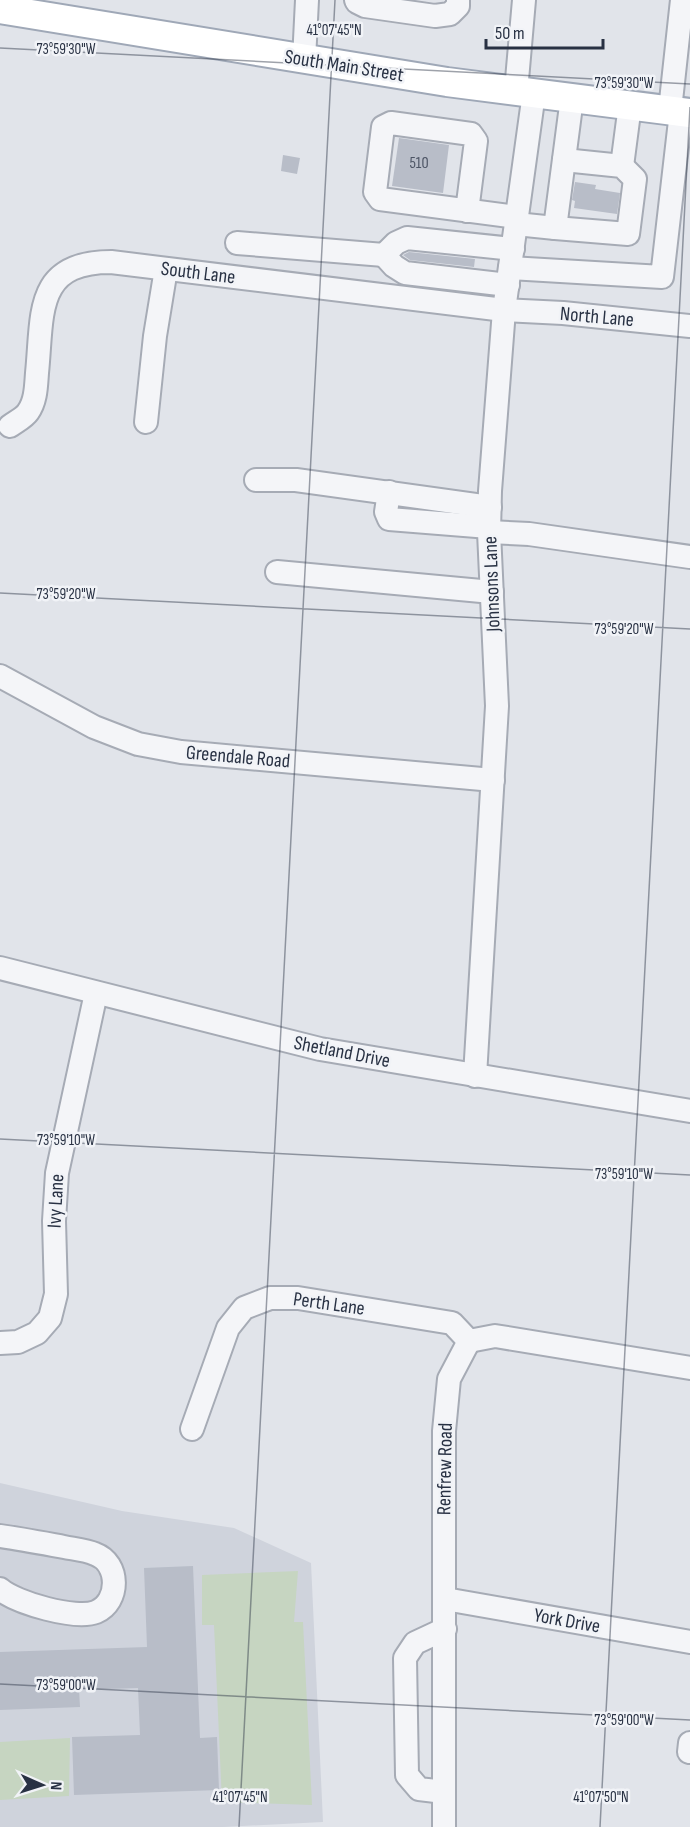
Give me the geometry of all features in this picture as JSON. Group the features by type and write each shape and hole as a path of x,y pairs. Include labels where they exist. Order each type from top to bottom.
{"main road":[{"name":"South Main Street","path":"0,9 304,60 680,112"}],"street":[{"path":"304,60 307,0"},
{"path":"356,0 365,6 435,16 450,14 458,6 458,0"},
{"name":"Johnsons Lane","path":"475,1076 497,706 489,522 504,310 516,221 525,92 524,0"},
{"path":"237,243 384,255 394,266 405,273 510,268 663,277 680,112 682,0"},
{"path":"555,228 572,98"},
{"path":"622,166 630,105"},
{"path":"467,211 476,141 471,134 391,123 383,127 375,192 380,199 467,211 555,228 628,234 635,179 622,166 564,159"},
{"path":"384,255 396,243 407,238 510,268"},
{"name":"South Lane","path":"10,426 27,414 36,395 43,306 51,285 67,270 91,262 111,262 504,310"},
{"path":"146,422 155,336 166,269"},
{"name":"North Lane","path":"504,310 564,313 690,326"},
{"path":"256,480 296,480 389,492 529,534 690,557"},
{"path":"277,572 492,592"},
{"name":"Greendale Road","path":"0,676 94,727 138,744 182,752 493,780"},
{"name":"Shetland Drive","path":"0,968 320,1049 690,1111"},
{"name":"Ivy Lane","path":"0,1343 18,1342 37,1333 50,1318 56,1294 54,1221 57,1173 96,993"},
{"name":"Perth Lane","path":"192,1429 228,1328 244,1308 270,1298 298,1298 452,1323 469,1341"},
{"path":"469,1341 495,1336 690,1368"},
{"name":"Renfrew Road","path":"444,1827 444,1431 449,1379 469,1341"},
{"path":"0,1536 97,1554 111,1567 115,1578 113,1592 105,1608 94,1613 79,1615 24,1601 0,1589"},
{"name":"York Drive","path":"445,1599 690,1642"},
{"path":"444,1792 419,1789 407,1775 405,1658 415,1643 445,1629"}],"shaded area":[{"path":"0,1483 122,1511 234,1528 311,1563 323,1822 223,1827 0,1827"}],"green space":[{"path":"298,1571 294,1622 303,1622 312,1805 222,1802 214,1625 202,1625 202,1575"},
{"path":"70,1738 69,1796 0,1800 0,1742"}],"building":[{"path":"399,138 449,145 443,193 392,186"},
{"path":"283,155 300,158 297,174 281,171"},
{"path":"575,182 596,185 595,189 620,193 617,214 574,208 575,201 572,200"},
{"path":"409,252 475,259 474,267 410,260 403,255"},
{"path":"193,1566 200,1738 217,1737 219,1790 74,1795 72,1737 140,1735 138,1688 79,1690 80,1707 0,1710 0,1652 147,1647 144,1568"}]}
